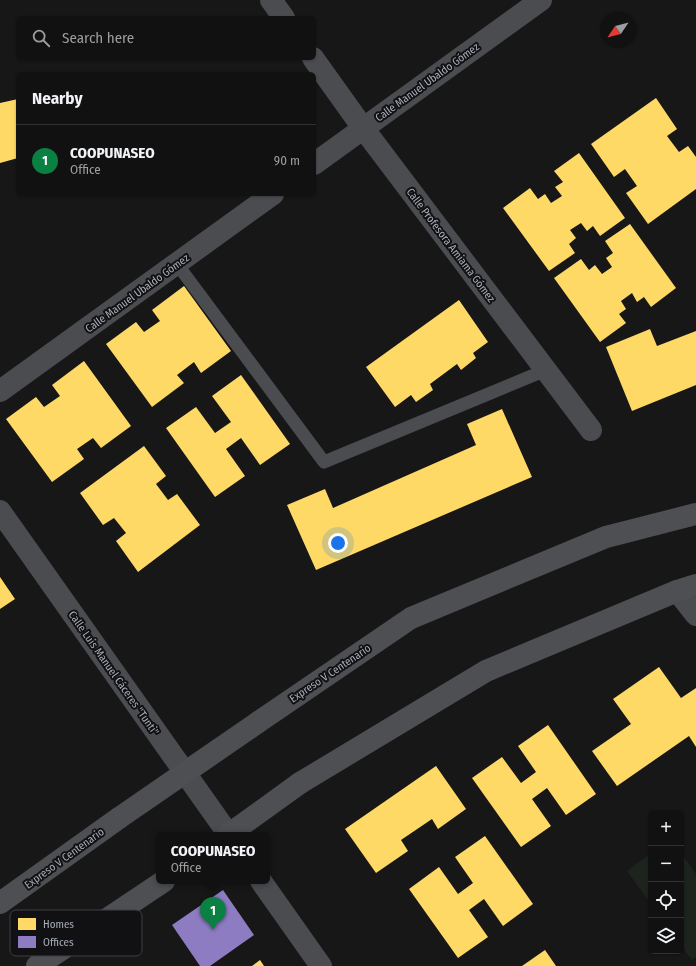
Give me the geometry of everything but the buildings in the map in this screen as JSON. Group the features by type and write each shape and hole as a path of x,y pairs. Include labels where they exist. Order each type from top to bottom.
{"main road":[{"name":"Expreso V Centenario","path":"0,903 257,723 411,618 606,537 696,514"},
{"path":"233,832 300,783 486,672 686,588"},
{"path":"121,910 160,884"},
{"path":"37,966 52,956"}],"street":[{"path":"271,0 283,16"},
{"name":"Calle Manuel Ubaldo Gómez","path":"316,163 541,0"},
{"name":"Calle Profesora Amiama Gómez","path":"314,60 363,128 591,430"},
{"name":"Calle Manuel Ubaldo Gómez","path":"0,391 270,196"},
{"name":"Calle Luis Manuel Cáceres \"Tunti\"","path":"0,511 227,832"},
{"path":"686,588 696,615"},
{"path":"263,884 321,966"}],"lane":[{"path":"177,264 324,462 546,370"}],"shaded area":[{"path":"648,855 648,900 627,871"},
{"path":"684,857 696,874 696,957 692,960 684,949"}],"place":[{"name":"COOPUNASEO","path":"213,930"}]}
